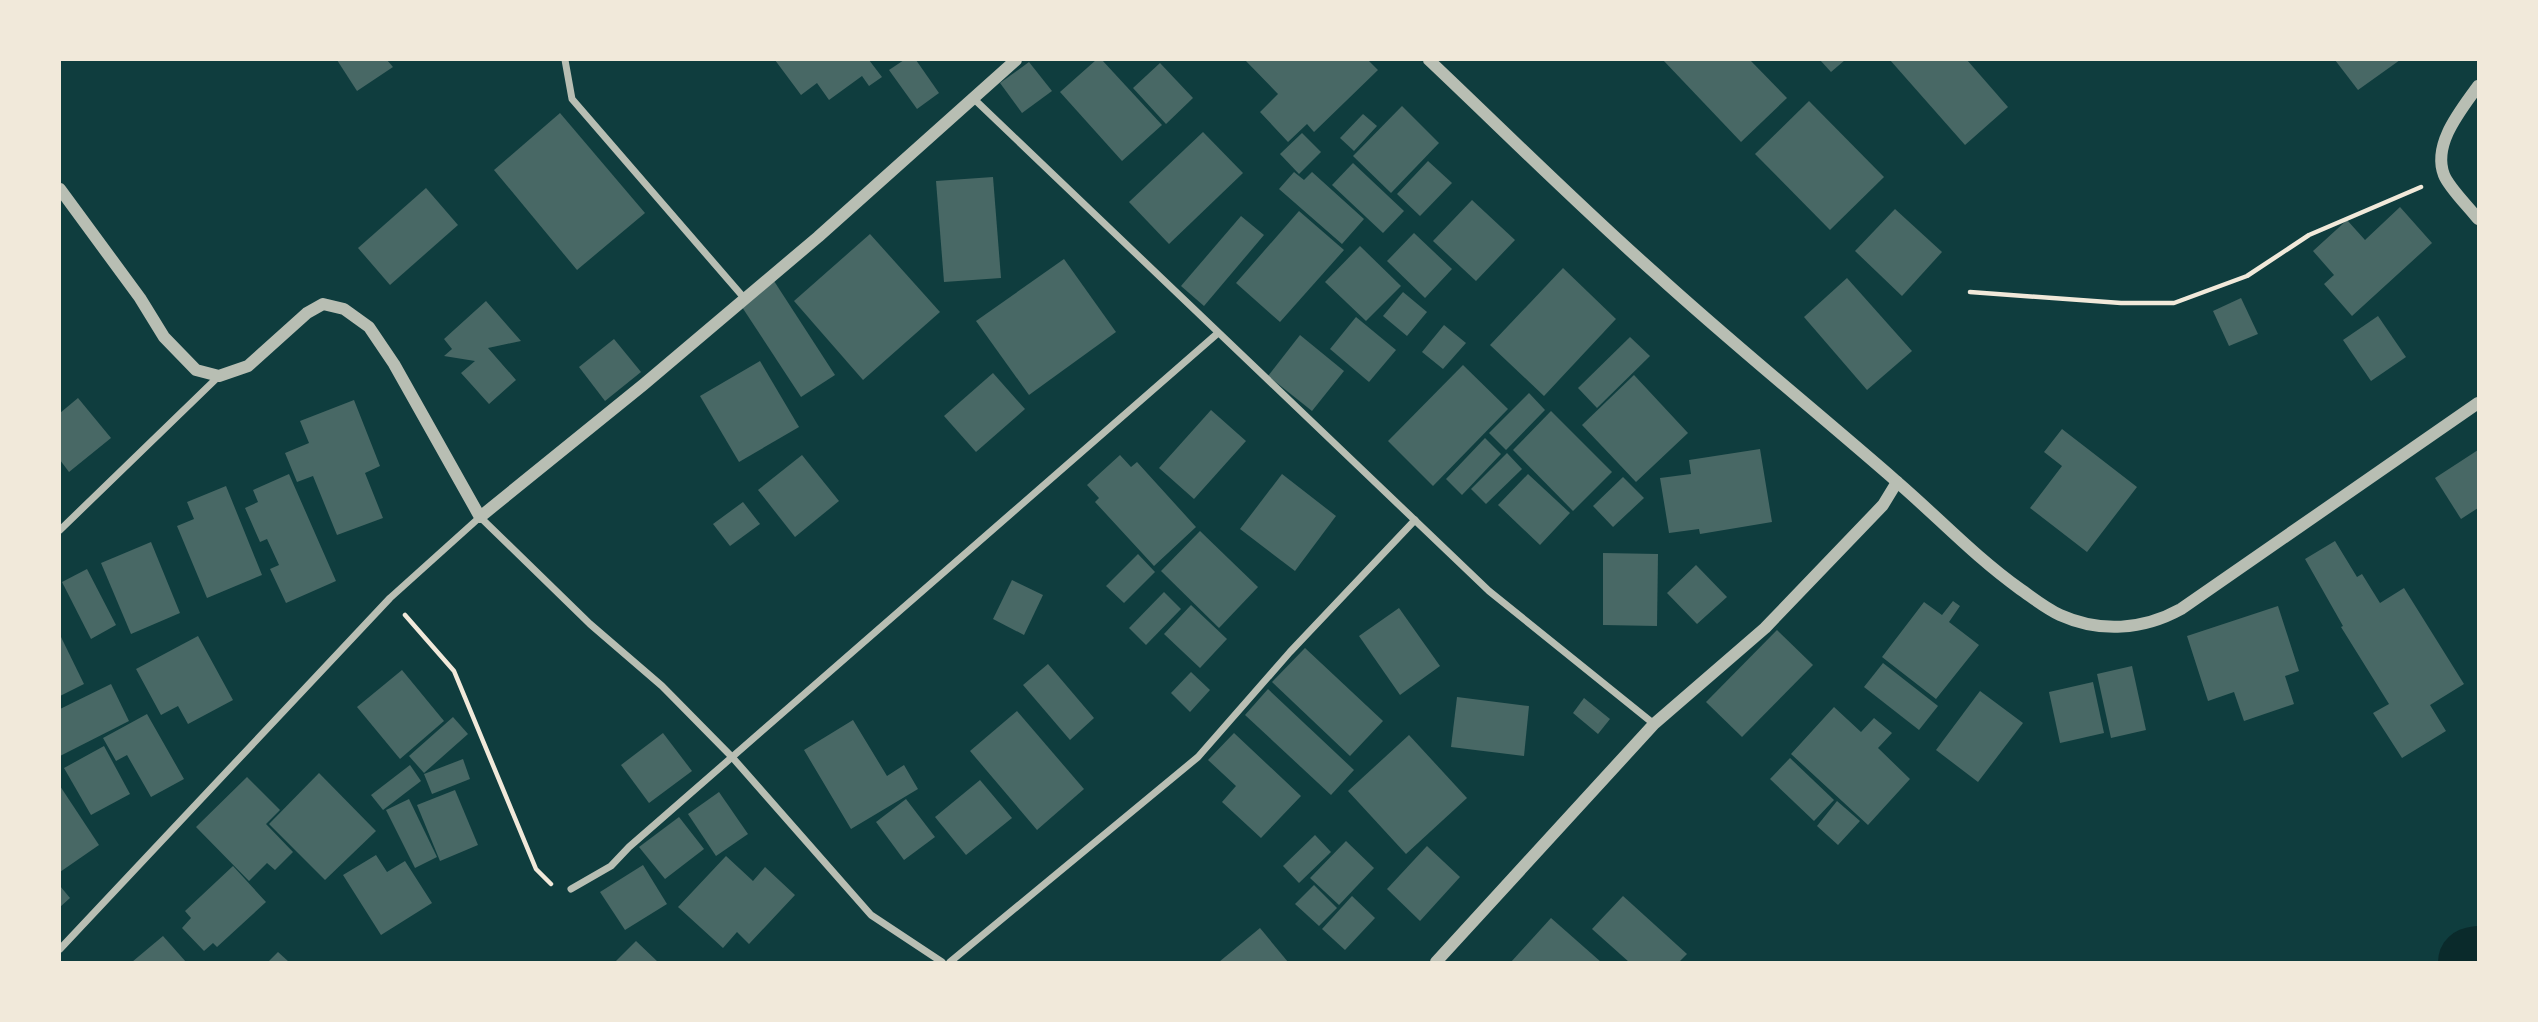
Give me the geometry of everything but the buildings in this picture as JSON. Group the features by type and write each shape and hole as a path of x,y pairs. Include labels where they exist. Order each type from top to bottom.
{"street":[{"path":"565,60 572,99 744,299"},
{"path":"60,948 390,598 480,517 818,237 1016,60"},
{"path":"1429,60 1653,272 1770,376 1897,482 1984,564 2046,608 2090,625 2110,628 2145,625 2181,609 2479,403"},
{"path":"2479,86 2459,114 2440,150 2444,176 2479,219"},
{"path":"973,98 1489,590 1654,724"},
{"path":"60,189 140,298 164,337 196,370 219,376"},
{"path":"60,530 219,376 248,366 307,313 323,304 344,309 369,327 394,364 480,517 590,624 662,687 732,757 871,915 942,962"},
{"path":"571,889 611,866 629,847 1218,333"},
{"path":"1436,962 1654,724 1766,628 1883,505 1897,482"},
{"path":"950,962 1198,757 1290,652 1415,520"}],"path":[{"path":"1970,292 2121,303 2174,303 2247,276 2309,235 2444,176"},
{"path":"390,598 454,671 536,869 545,881 556,888 571,889"}],"waterway":[{"path":"2473,962 2478,961"}]}
